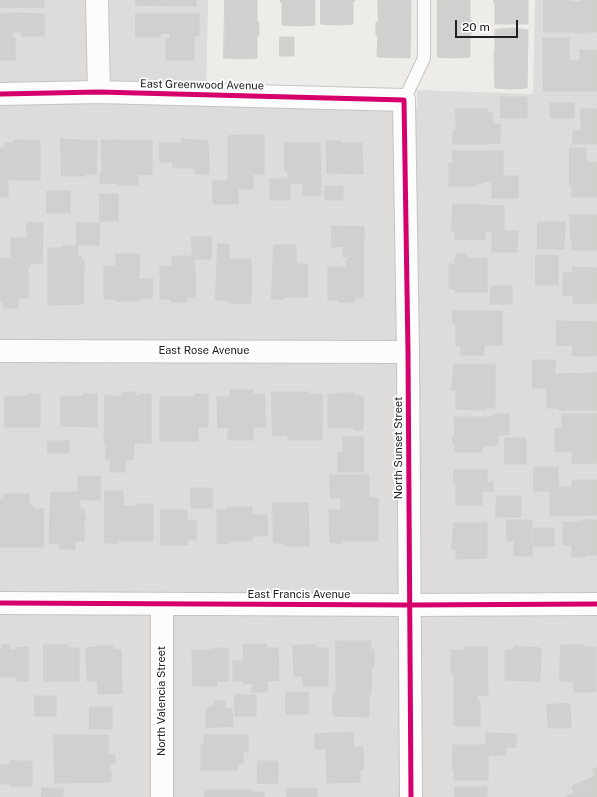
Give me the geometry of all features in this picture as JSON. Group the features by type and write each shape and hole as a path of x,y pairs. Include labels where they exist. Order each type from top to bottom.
{"street":[{"path":"97,0 99,92"},
{"name":"East Greenwood Avenue","path":"0,94 99,92 404,100"},
{"name":"North Sunset Street","path":"404,100 408,352 411,797"},
{"name":"East Rose Avenue","path":"0,351 408,352"},
{"name":"East Francis Avenue","path":"0,603 162,605 597,604"},
{"name":"North Valencia Street","path":"162,605 162,797"}],"lane":[{"path":"404,100 424,58 424,0"}],"shaded area":[{"path":"0,0 208,0 206,106 417,109 417,90 533,94 535,0 597,0 597,797 0,797"}],"building":[{"path":"0,0 44,0 44,7 0,7"},
{"path":"136,0 196,0 196,6 136,5"},
{"path":"225,0 257,0 257,22 259,22 259,35 257,35 257,58 224,58"},
{"path":"281,0 315,0 315,25 282,25"},
{"path":"321,0 355,0 353,1 353,24 321,24"},
{"path":"378,0 411,0 410,58 377,57 378,35 376,35 376,22 378,22"},
{"path":"438,0 470,0 470,21 472,21 472,34 470,34 470,57 438,57"},
{"path":"494,0 528,0 528,24 495,24"},
{"path":"544,0 569,0 569,2 581,2 581,0 597,0 597,32 544,32"},
{"path":"0,14 44,14 44,36 22,36 22,32 12,32 12,38 15,38 15,60 0,60"},
{"path":"136,14 199,14 199,36 194,36 194,60 166,60 166,39 170,39 170,33 160,33 160,37 136,37"},
{"path":"512,28 528,30 527,88 495,88 495,30"},
{"path":"280,37 294,37 294,56 280,56"},
{"path":"543,38 569,38 569,61 580,61 580,50 597,50 597,91 544,91"},
{"path":"501,97 527,97 527,118 501,118"},
{"path":"550,103 574,103 574,118 551,118"},
{"path":"456,109 487,109 487,112 492,112 492,124 500,124 500,143 453,144 453,131 456,131"},
{"path":"581,109 597,109 597,144 573,144 573,131 581,131"},
{"path":"264,135 264,174 253,174 253,189 238,189 238,204 213,204 213,181 228,181 228,136"},
{"path":"61,139 97,141 96,174 85,174 85,176 62,176"},
{"path":"182,139 208,141 209,174 195,174 195,168 173,168 173,162 160,162 159,143 182,143"},
{"path":"14,140 40,141 40,180 8,180 8,197 0,197 0,148 5,148 5,143 14,143"},
{"path":"102,140 152,141 152,174 138,175 138,185 100,183 100,173 102,173"},
{"path":"327,141 362,143 363,174 327,173"},
{"path":"285,143 320,143 321,195 303,196 303,183 290,183 290,200 270,200 270,179 288,179 288,171 285,171"},
{"path":"570,148 586,148 586,162 597,162 597,197 572,197 572,185 570,185"},
{"path":"453,151 503,151 503,176 518,176 518,198 492,198 492,181 487,181 472,186 449,186 449,163 453,163"},
{"path":"325,186 343,186 343,200 325,200"},
{"path":"47,191 70,191 70,213 47,213"},
{"path":"100,194 118,194 118,221 100,221"},
{"path":"453,204 504,206 504,231 518,231 517,252 492,252 492,231 485,231 485,239 455,239 455,231 452,231"},
{"path":"570,215 597,215 597,250 572,250"},
{"path":"538,222 565,222 564,249 538,249"},
{"path":"27,223 43,223 42,263 30,263 30,266 28,266 28,298 18,298 18,308 3,308 3,301 0,301 0,258 11,258 11,238 27,238"},
{"path":"77,223 99,223 99,245 77,245"},
{"path":"332,226 364,227 363,298 354,298 354,302 328,300 328,267 346,267 346,260 348,260 348,257 343,257 344,246 332,247"},
{"path":"192,237 211,237 211,258 194,259 195,298 187,297 187,302 171,302 171,299 160,299 160,266 172,266 172,256 192,256"},
{"path":"218,244 229,244 229,259 251,259 251,303 228,303 228,300 216,300"},
{"path":"274,245 296,245 296,264 307,264 307,297 284,297 284,299 272,299"},
{"path":"63,246 78,246 77,256 81,256 82,260 84,260 83,304 48,305 48,248 63,248"},
{"path":"116,254 139,254 139,279 153,279 152,298 139,298 139,301 116,301 116,299 104,299 104,266 116,266"},
{"path":"457,254 466,254 466,258 487,258 487,292 455,292 455,289 449,289 449,264 455,264"},
{"path":"536,255 558,255 558,285 536,285"},
{"path":"573,267 597,268 597,303 573,303 573,295 563,295 563,273 573,273"},
{"path":"492,286 512,286 512,304 490,304"},
{"path":"453,311 502,311 502,345 484,345 484,355 461,355 461,346 456,346 456,324 453,324"},
{"path":"557,321 597,322 597,356 572,356 573,346 557,345"},
{"path":"533,360 555,360 555,374 597,373 597,410 559,410 559,408 547,408 547,388 533,388"},
{"path":"454,364 495,364 495,408 486,408 486,410 456,409 456,390 452,390"},
{"path":"230,390 253,390 253,394 265,394 265,427 253,427 253,440 228,440 228,427 218,428 217,397 230,397"},
{"path":"124,392 136,392 136,396 140,396 140,394 151,394 151,443 134,443 133,460 125,460 125,472 110,472 110,460 106,460 106,443 104,443 105,396 124,396"},
{"path":"272,392 309,392 309,394 322,394 322,440 288,440 288,435 273,435"},
{"path":"354,393 354,396 363,396 363,430 354,430 354,427 328,428 328,394"},
{"path":"28,394 40,394 40,427 5,427 5,396 28,396"},
{"path":"83,394 97,394 97,427 61,426 61,396 83,396"},
{"path":"195,394 208,394 208,427 198,427 198,441 160,441 160,397 195,397"},
{"path":"494,414 509,414 509,435 498,435 498,444 482,446 482,452 455,452 455,443 453,443 453,435 455,435 454,417 494,417"},
{"path":"562,414 597,414 597,463 572,463 572,452 555,451 555,428 562,428"},
{"path":"343,437 363,437 363,472 338,472 338,453 343,453"},
{"path":"505,438 526,438 526,464 505,464"},
{"path":"48,441 69,441 69,453 48,453"},
{"path":"534,467 558,467 558,487 572,487 572,480 597,480 597,515 550,516 550,491 534,491"},
{"path":"454,470 487,470 487,482 493,482 493,491 482,491 482,505 456,505 456,483 454,483"},
{"path":"330,475 369,475 369,498 378,498 378,541 342,541 342,543 330,543 329,510 341,510 341,498 331,498"},
{"path":"78,476 100,476 100,500 80,500 80,509 84,509 84,515 86,515 84,521 84,541 75,541 75,549 60,549 60,543 49,543 51,492 78,492"},
{"path":"191,488 212,488 212,508 191,508"},
{"path":"105,491 123,491 123,506 153,504 153,541 118,541 118,543 105,543"},
{"path":"4,494 29,494 29,502 35,509 44,509 43,547 0,547 0,500 4,500"},
{"path":"497,496 521,496 521,517 496,517"},
{"path":"273,503 308,503 309,546 285,546 285,543 274,543"},
{"path":"228,507 252,507 252,515 267,515 267,536 252,536 252,541 229,541 229,543 217,544 217,510 228,510"},
{"path":"161,510 187,510 187,520 196,520 196,540 187,540 187,545 161,545"},
{"path":"507,520 532,520 532,556 514,556 514,541 507,541"},
{"path":"583,520 597,520 597,555 572,557 572,545 563,545 563,522 583,522"},
{"path":"454,523 487,523 487,558 456,559 456,549 452,549"},
{"path":"534,528 554,528 554,546 534,546"},
{"path":"336,641 371,641 371,650 374,650 374,667 371,667 369,717 333,716 333,692 336,692"},
{"path":"244,644 266,644 267,648 278,648 279,680 267,681 267,692 252,692 252,683 243,684 243,681 233,681 233,661 243,661"},
{"path":"2,645 10,645 10,650 28,647 28,681 17,681 17,677 0,677 0,650 2,650"},
{"path":"44,645 68,645 68,648 79,648 79,681 44,681"},
{"path":"316,645 316,648 328,648 328,686 303,686 303,676 294,676 293,646"},
{"path":"561,645 584,645 584,647 596,647 596,692 574,692 574,681 560,681"},
{"path":"113,646 113,650 121,650 122,693 98,694 98,681 87,681 86,648"},
{"path":"514,646 541,648 540,681 505,680 505,650 514,650"},
{"path":"465,647 487,647 488,695 477,695 477,701 480,701 480,726 454,726 454,677 453,672 451,672 451,650 465,650"},
{"path":"215,648 228,648 228,681 217,681 217,686 193,686 192,650 215,650"},
{"path":"286,692 308,692 308,714 286,714"},
{"path":"235,695 256,695 256,716 235,716"},
{"path":"35,696 56,696 56,716 35,716"},
{"path":"215,701 225,701 225,708 232,709 233,726 206,728 206,709 209,709 209,706 215,706"},
{"path":"570,704 571,728 548,728 547,705"},
{"path":"90,707 112,707 112,729 90,729"},
{"path":"353,733 354,747 363,747 363,770 360,770 360,782 327,783 326,749 315,749 315,734"},
{"path":"486,733 516,734 516,747 506,747 506,755 488,755 488,780 454,780 455,769 452,769 453,745 486,745"},
{"path":"54,735 108,735 108,755 115,755 115,764 109,764 109,770 111,770 111,782 55,783"},
{"path":"204,735 248,735 248,752 243,752 243,764 238,764 238,770 201,770 201,745 204,745"},
{"path":"10,761 32,761 32,786 10,786 10,784 0,784 0,765 11,765"},
{"path":"258,761 278,761 278,783 258,783"},
{"path":"597,768 597,797 565,797 574,793 572,786 596,776 593,769"},
{"path":"455,787 487,787 487,797 455,797"},
{"path":"42,788 63,788 63,797 42,797"},
{"path":"287,788 317,788 317,797 287,797"},
{"path":"205,790 252,790 252,792 264,792 264,797 205,797"}],"cycle path":[{"path":"0,94 99,92 404,100 408,352 411,797"},
{"path":"0,603 409,605 597,604"}]}
